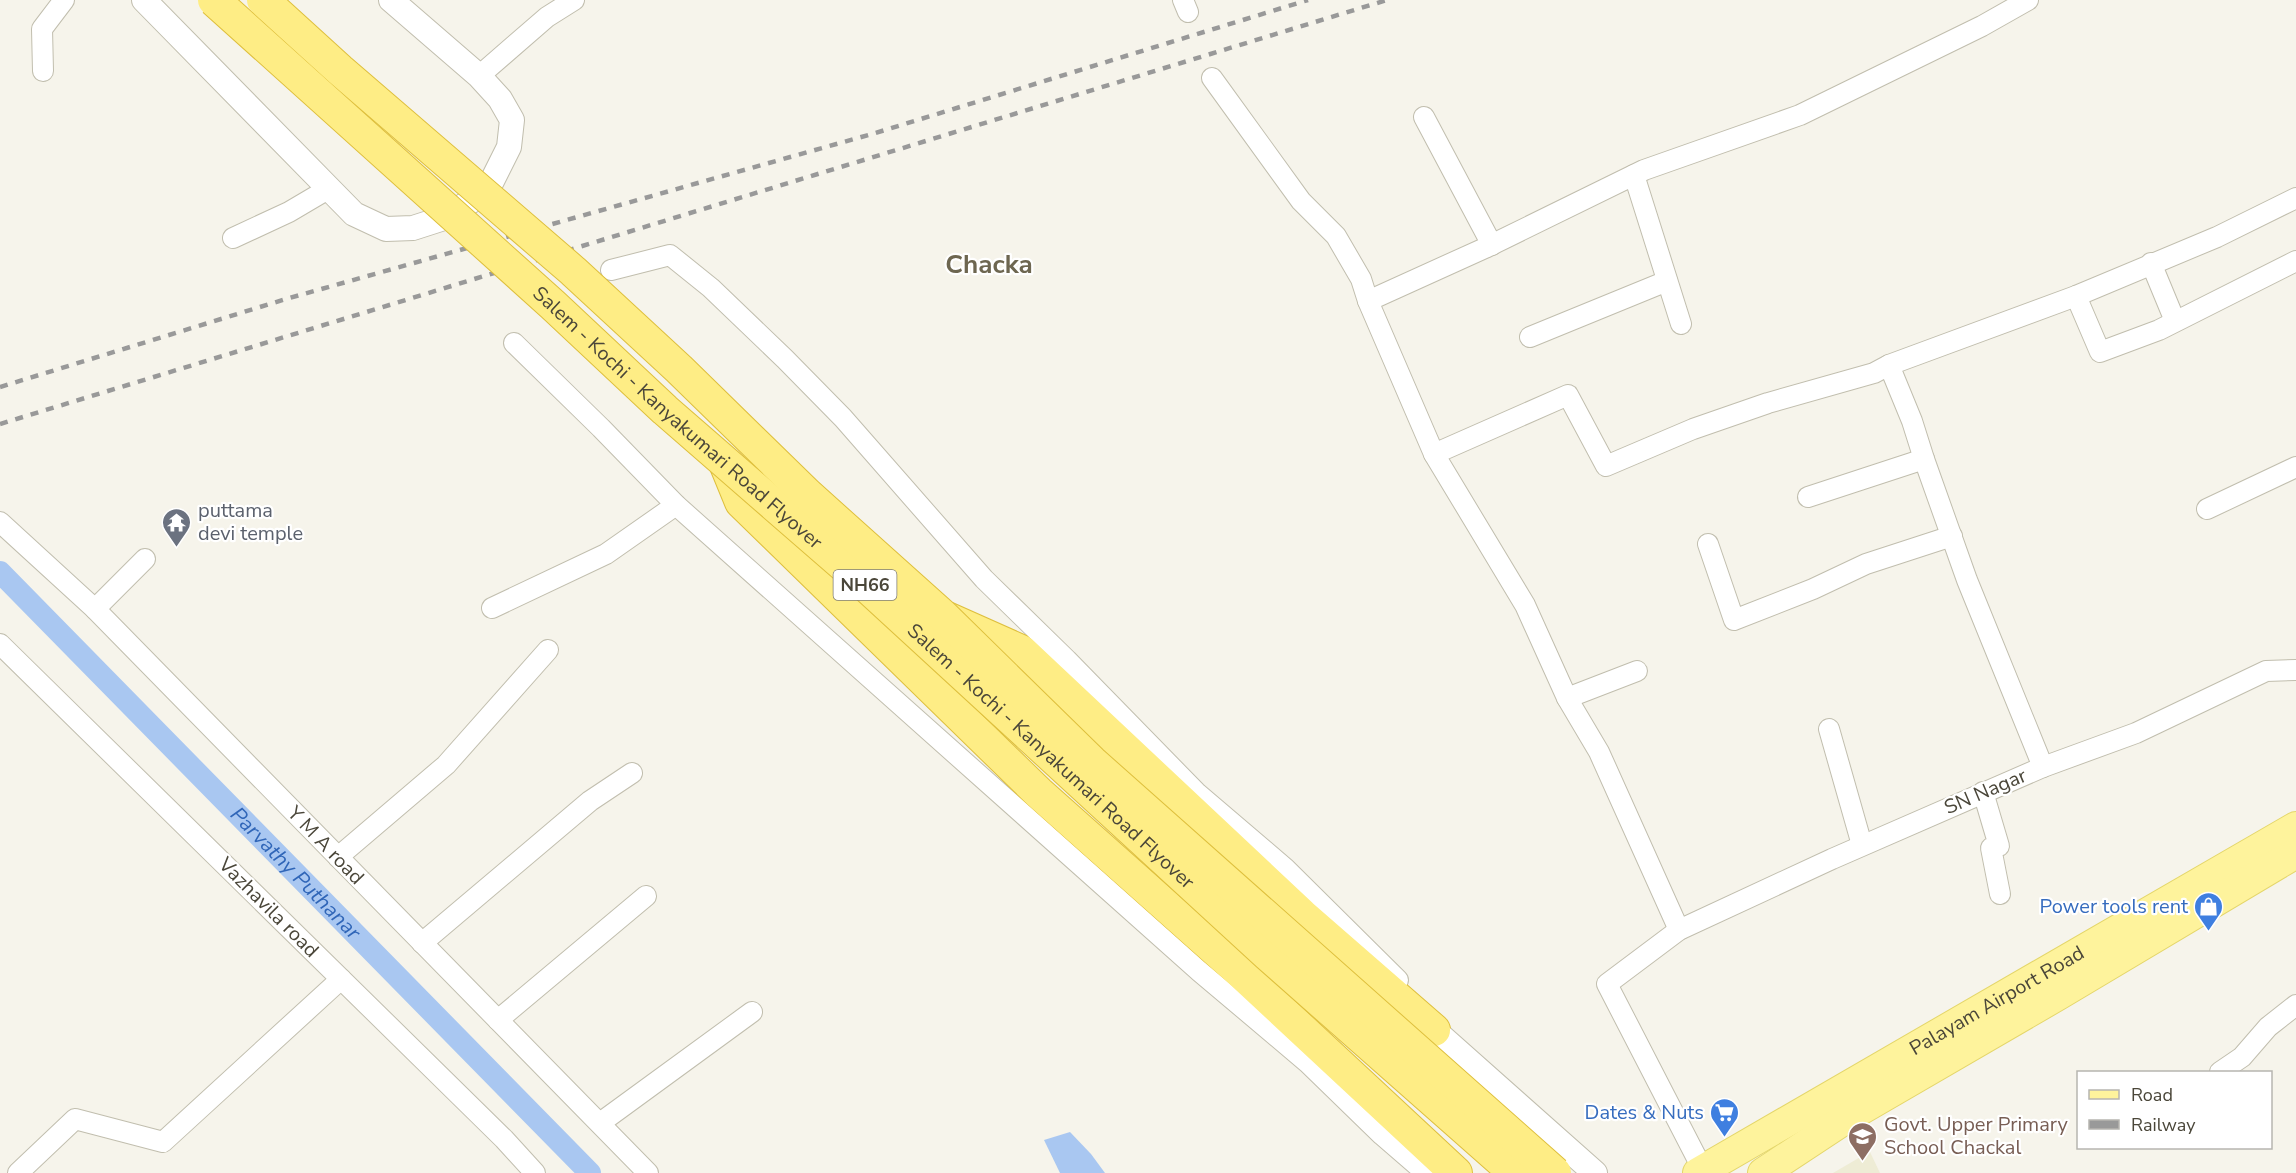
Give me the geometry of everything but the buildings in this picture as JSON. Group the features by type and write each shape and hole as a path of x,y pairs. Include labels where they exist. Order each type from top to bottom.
{"highway":[{"name":"Salem - Kochi - Kanyakumari Road Flyover","path":"214,0 725,463 850,571 1268,956 1515,1173"},
{"name":"Salem - Kochi - Kanyakumari Road Flyover","path":"263,0 339,70 573,271 679,369 807,494 943,616 1092,762 1555,1173"},
{"path":"725,463 741,501 1039,793 1238,970 1456,1173"},
{"path":"943,616 1021,651 1302,915 1434,1030"}],"main road":[{"name":"Palayam Airport Road","path":"1701,1172 2296,827"},
{"name":"Palayam Airport Road","path":"1763,1173 1848,1117 2296,853"}],"street":[{"path":"44,71 42,29 64,0"},
{"path":"144,0 354,214 386,229 413,228 444,218 488,191 510,147 512,120 500,99 479,76 391,0"},
{"path":"479,76 548,16 574,0"},
{"path":"1368,301 1634,176 1800,115 1982,26 2028,0"},
{"path":"1212,78 1301,201 1335,236 1361,279 1368,301 1434,454 1525,605 1567,698 1599,752 1679,930"},
{"path":"1424,117 1492,244"},
{"path":"1634,176 1681,324"},
{"path":"233,238 289,212 328,189"},
{"path":"1434,454 1568,395 1606,466 1693,429 1768,403 1850,381 2076,296 2217,237 2296,198"},
{"path":"611,270 670,255 711,288 843,418 984,579 1196,792 1285,868 1411,992 1434,1030 1595,1173"},
{"path":"2076,296 2100,352 2159,330 2296,261"},
{"path":"2151,263 2175,321"},
{"path":"1530,337 1667,281"},
{"path":"513,343 676,505 1199,971 1308,1062 1382,1135 1426,1173"},
{"path":"1889,365 1912,421 1972,591 2043,767"},
{"path":"1808,497 1924,459"},
{"path":"2207,509 2296,467"},
{"path":"492,608 606,554 676,505"},
{"name":"Y M A road","path":"0,522 94,609 648,1173"},
{"path":"1708,544 1734,620 1813,589 1866,564 1952,536"},
{"path":"94,609 145,559"},
{"name":"Vazhavila road","path":"0,644 535,1173"},
{"path":"338,857 446,765 548,650"},
{"name":"SN Nagar","path":"1701,1172 1607,984 1679,930 1862,845 2043,767 2136,733 2266,671 2296,670"},
{"path":"1567,698 1637,671"},
{"path":"1829,729 1862,845"},
{"path":"422,943 590,801 632,773"},
{"path":"1983,792 1999,846 1991,848 2000,894"},
{"path":"498,1020 646,896"},
{"path":"18,1173 75,1119 163,1142 341,979"},
{"path":"2221,1071 2242,1057 2268,1027 2296,1005"},
{"path":"600,1123 752,1012"}],"shaded area":[{"name":"Govt. Upper Primary School Chackal","path":"1869,1152 1880,1173 1833,1173"}],"water":[{"path":"1070,1132 1105,1173 1060,1173 1044,1140"}],"waterway":[{"name":"Parvathy Puthanar","path":"0,572 590,1173"}],"railway":[{"path":"0,387 286,299 872,134 1308,0"},
{"path":"0,424 1387,0"}],"place":[{"name":"puttama devi temple","path":"177,548"},
{"name":"Power tools rent","path":"2209,932"},
{"name":"Dates & Nuts","path":"1725,1138"},
{"name":"Govt. Upper Primary School Chackal","path":"1863,1162"}],"district":[{"name":"Chacka","path":"989,264"}]}
